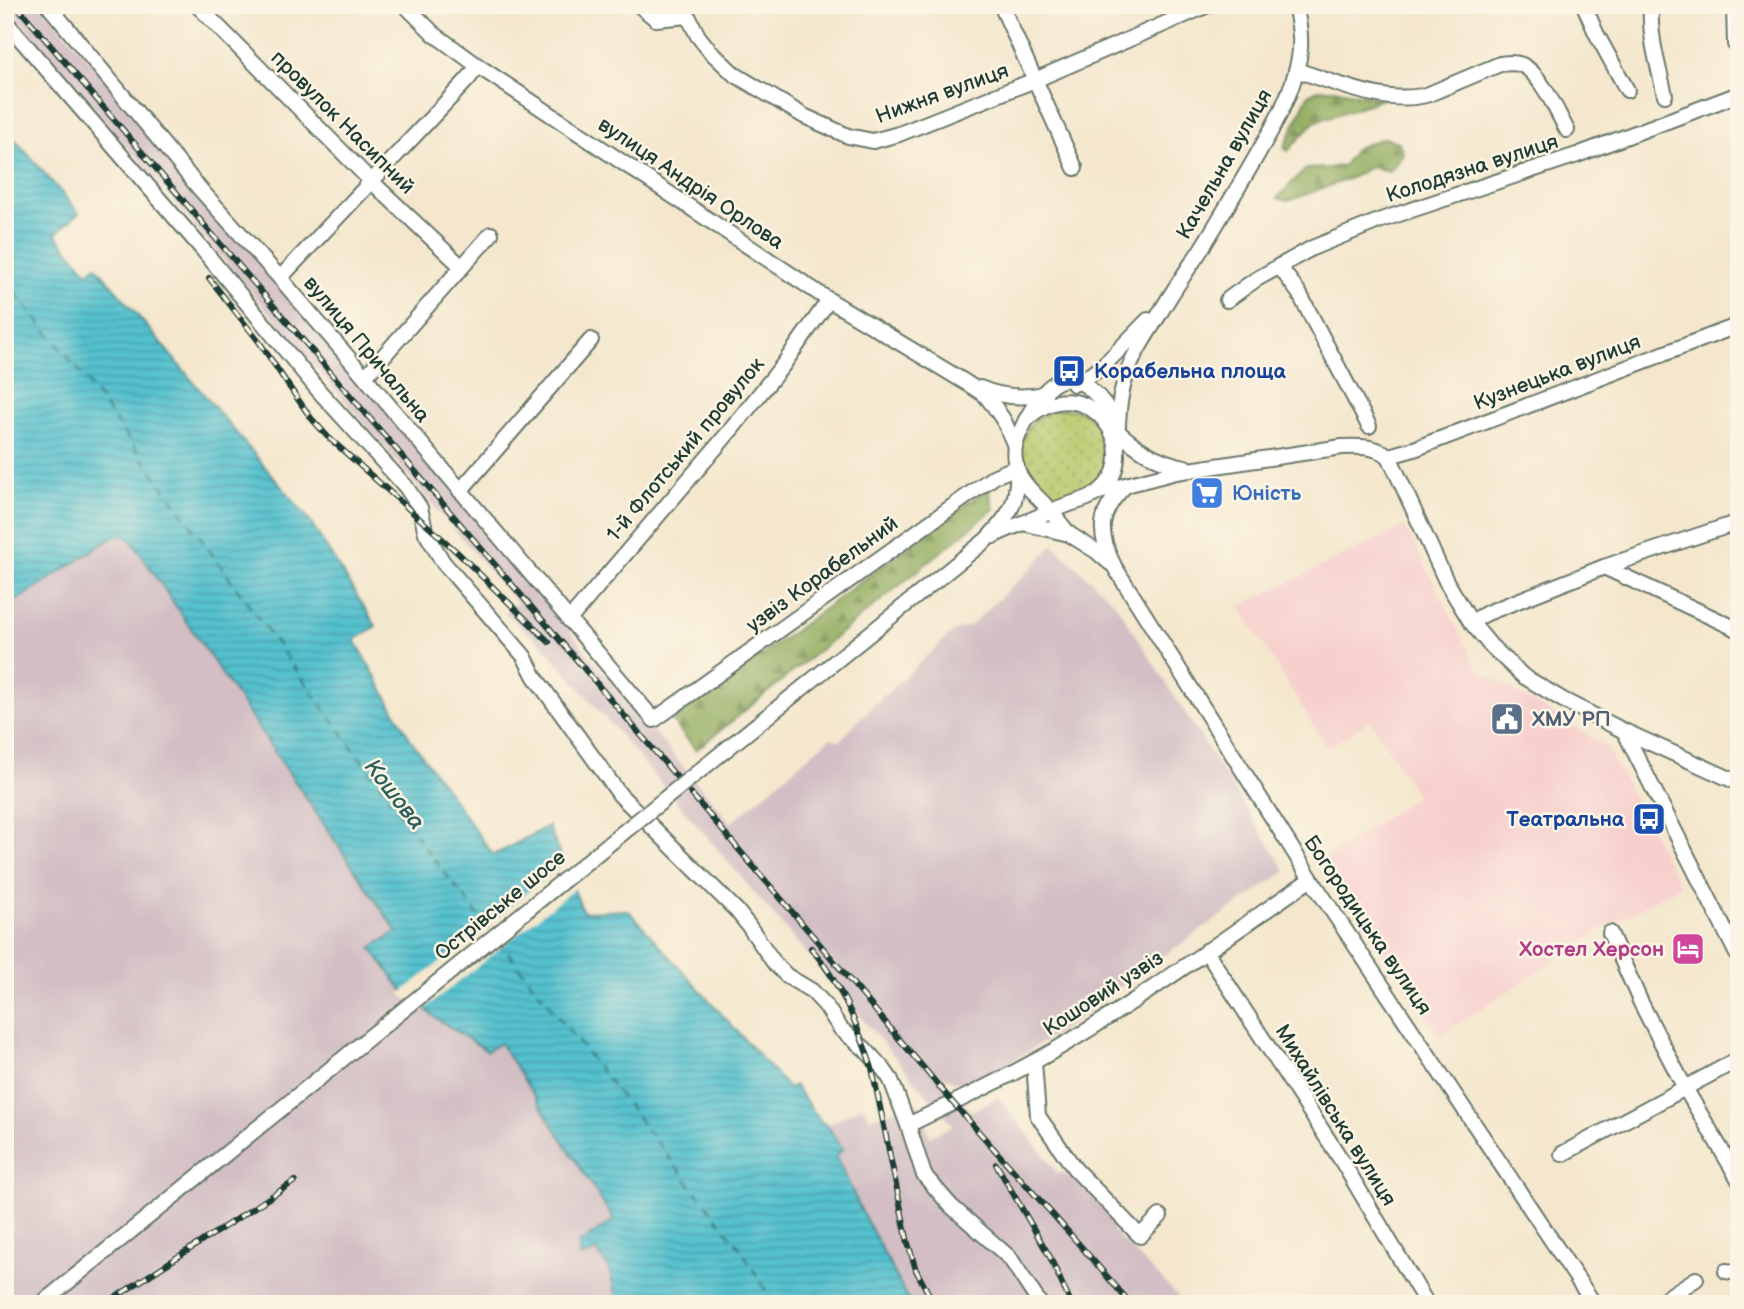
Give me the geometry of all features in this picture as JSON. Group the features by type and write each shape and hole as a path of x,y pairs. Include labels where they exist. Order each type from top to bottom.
{"street":[{"name":"вулиця Причальна","path":"48,5 199,188 365,377 654,720"},
{"name":"провулок Насипний","path":"197,5 371,181 462,267"},
{"name":"вулиця Андрія Орлова","path":"405,5 434,34 478,66 829,300 985,395 1004,421 1015,446"},
{"name":"Нижня вулиця","path":"639,5 656,19 686,11 698,36 734,74 804,116 848,136 873,141 899,134 1035,80 1208,5"},
{"path":"1001,5 1076,168"},
{"name":"Качельна вулиця","path":"1117,447 1119,409 1127,373 1139,348 1272,128 1290,90 1300,43 1300,25 1295,5"},
{"path":"1584,5 1627,90"},
{"path":"1651,5 1654,48 1665,95"},
{"path":"1734,5 1735,44"},
{"path":"5,21 204,251 319,391 406,487 420,508 426,533 443,562 524,656 535,677 620,795 737,911 775,964 787,976 812,991 841,1029 866,1049 884,1070 891,1080 924,1175 951,1206 1010,1258 1040,1304"},
{"path":"1296,70 1358,91 1418,98 1500,64 1521,64 1539,80 1567,130"},
{"path":"280,278 478,66"},
{"name":"Колодязна вулиця","path":"1227,300 1255,280 1312,248 1381,220 1577,155 1739,94"},
{"path":"365,377 491,234"},
{"path":"1279,266 1299,293 1369,426"},
{"name":"Качельна вулиця","path":"1050,397 1095,372 1170,296"},
{"name":"1-й Флотський провулок","path":"569,620 730,431 783,365 829,300"},
{"name":"Кузнецька вулиця","path":"1389,456 1414,449 1739,325"},
{"path":"460,491 591,340"},
{"path":"1103,418 1112,431 1117,447 1116,464 1110,479 1099,492 1085,501 1069,504 1052,502 1037,495 1024,483 1017,467 1015,446 1018,434 1026,421 1050,397 1053,384 1066,379 1080,381 1095,392 1113,418 1117,432"},
{"name":"вулиця Андрія Орлова","path":"965,382 1002,394 1050,397"},
{"path":"1050,397 1089,408 1136,447 1158,460 1194,469"},
{"path":"1119,409 1136,447"},
{"path":"1099,492 1194,469 1342,447 1375,448 1389,456 1446,581 1471,622 1490,645 1524,676 1563,700 1739,783"},
{"name":"Острівське шосе","path":"41,1304 986,540 1010,512 1018,484 1017,467"},
{"name":"узвіз Корабельний","path":"654,720 995,476 1017,467"},
{"path":"1103,538 1106,510 1126,485"},
{"name":"Богородицька вулиця","path":"1099,492 1099,520 1106,550 1114,566 1311,879 1594,1304"},
{"name":"Богородицька вулиця","path":"1037,495 1069,534 1114,566"},
{"name":"Острівське шосе","path":"986,540 1003,530 1069,504"},
{"path":"1471,622 1487,613 1604,567 1739,522"},
{"name":"Богородицька вулиця","path":"1023,523 1069,534"},
{"path":"1604,567 1739,630"},
{"path":"1624,731 1739,958"},
{"name":"Кошовий узвіз","path":"908,1125 1034,1062 1143,994 1311,879"},
{"path":"1609,933 1685,1088 1739,1180"},
{"name":"Михайлівська вулиця","path":"1206,951 1340,1158 1427,1304"},
{"path":"1562,1154 1739,1059"},
{"path":"1034,1062 1038,1116 1074,1169 1140,1236 1160,1216"},
{"path":"1657,1304 1696,1279"}],"shaded area":[{"path":"6,5 41,5 279,280 731,823 830,738 840,741 857,721 953,632 971,625 1053,545 1115,603 1286,871 1058,1033 993,1073 965,1086 939,1074 971,1112 998,1097 1057,1172 1076,1177 1114,1220 1113,1231 1186,1304 911,1304 835,1155 843,1149 827,1125 863,1106 870,1118 918,1102 930,1137 953,1125 543,645 505,613 517,603"},
{"path":"1405,526 1478,669 1606,746 1680,886 1600,930 1440,1036 1322,861 1417,796 1370,720 1327,748 1240,606"},
{"path":"115,536 125,536 131,540 397,932 372,948 487,1051 500,1043 615,1221 597,1250 608,1267 619,1304 5,1304 5,608"}],"green space":[{"path":"1320,89 1334,89 1383,99 1314,122 1288,151 1284,148 1308,95"},
{"path":"1383,138 1399,142 1403,154 1390,171 1370,167 1353,177 1288,201 1277,198 1306,169 1344,165 1356,148"},
{"path":"1551,138 1557,151 1554,155 1517,168 1511,165 1510,154"},
{"name":"Корабельна площа","path":"1065,409 1082,413 1097,422 1106,437 1110,454 1106,471 1097,486 1082,495 1065,499 1048,495 1033,486 1024,471 1020,454 1024,437 1033,422 1048,413"},
{"path":"988,488 994,509 696,750 672,721"}],"water":[{"name":"Кошова","path":"5,128 79,213 55,234 88,273 96,266 307,517 376,626 355,640 409,737 493,855 548,826 583,912 628,910 789,1089 794,1085 843,1149 836,1156 861,1210 911,1304 619,1304 608,1267 597,1251 581,1257 579,1244 614,1220 500,1043 487,1051 436,1018 404,992 371,948 397,932 131,540 125,536 115,536 5,608"}],"pier":[{"path":"566,861 576,887 422,1011 400,994"}],"ferry route":[{"path":"5,281 77,368 423,845 490,930"},
{"path":"498,940 741,1249 774,1304"}],"railway":[{"path":"16,5 953,1103 1131,1304"},
{"path":"209,278 260,343 311,418 328,437 457,552 549,642"},
{"path":"811,948 831,975 867,1052 908,1243 916,1270 934,1304"},
{"path":"996,1164 1050,1257 1071,1304"},
{"path":"105,1304 295,1181"}],"place":[{"name":"Корабельна площа","path":"1069,371"},
{"name":"Юність","path":"1207,493"},
{"name":"ХМУ РП","path":"1507,719"},
{"name":"Театральна","path":"1649,819"},
{"name":"Хостел Херсон","path":"1688,949"}]}
